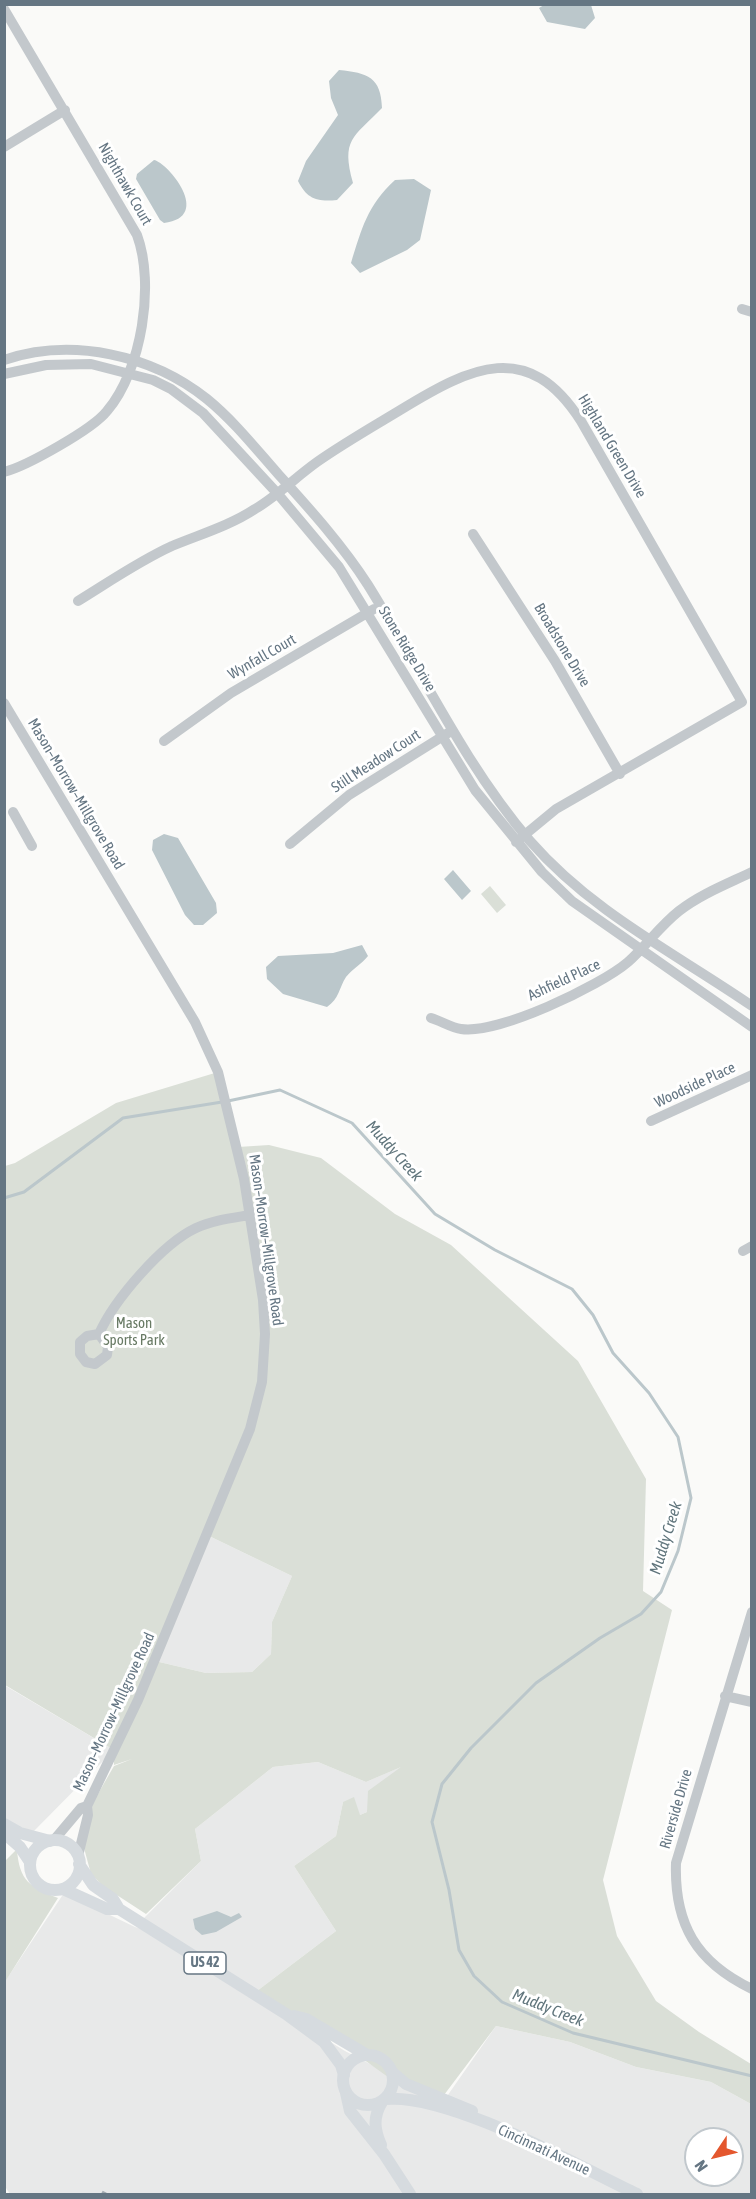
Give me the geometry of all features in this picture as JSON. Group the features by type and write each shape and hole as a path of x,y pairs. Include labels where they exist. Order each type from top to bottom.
{"main road":[{"name":"US 42","path":"4,1824 20,1833 66,1843 93,1884 113,1899 119,1909 286,2014 324,2042 341,2065 344,2074"},
{"name":"US 42","path":"4,1833 21,1847 30,1862 31,1874 38,1884 49,1889 63,1889 107,1909 119,1909"},
{"path":"30,1862 38,1846 52,1840"},
{"path":"63,1889 75,1879 79,1860"},
{"name":"US 42","path":"286,2014 306,2019 367,2055"},
{"path":"384,2154 375,2123 383,2100 392,2090 392,2071 384,2061 367,2055 352,2061 344,2074 350,2111 384,2154 410,2194"},
{"name":"Cincinnati Avenue","path":"392,2071 406,2084 480,2115 484,2122"},
{"path":"346,2093 359,2104 367,2106 383,2100"},
{"name":"Cincinnati Avenue","path":"383,2100 403,2097 484,2122 637,2194"}],"street":[{"name":"Nighthawk Court","path":"4,9 130,222 142,250 147,283 145,315 128,372 115,401 96,422 19,467 4,471"},
{"path":"4,147 64,110"},
{"name":"Stone Ridge Drive","path":"4,360 50,350 89,351 132,360 183,382 207,399 288,484 351,561 380,605 453,730 524,834 577,886 643,945 752,1027"},
{"name":"Stone Ridge Drive","path":"4,374 46,365 91,364 128,372 171,389 203,413 277,493 339,567 475,790 516,842 572,901 643,945 706,975 752,1006"},
{"name":"Highland Green Drive","path":"78,601 137,564 172,547 216,531 257,508 344,444 465,374 512,368 542,379 554,387 581,421 742,702 556,809 516,842"},
{"name":"Broadstone Drive","path":"473,534 555,661 620,774"},
{"name":"Wynfall Court","path":"164,741 231,693 380,605"},
{"name":"Mason–Morrow–Millgrove Road","path":"4,703 195,1023 218,1072 232,1119 250,1215 265,1334 262,1382 257,1409 155,1661 87,1806 88,1815 79,1860"},
{"name":"Still Meadow Court","path":"290,844 358,788 453,730"},
{"path":"13,812 32,846"},
{"name":"Ashfield Place","path":"431,1018 460,1029 501,1025 608,978 695,899 752,872"},
{"name":"Woodside Place","path":"651,1121 752,1075"},
{"path":"99,1334 109,1312 173,1244 203,1225 250,1215"},
{"name":"Riverside Drive","path":"752,1612 676,1863 675,1888 680,1915 692,1940 725,1975 752,1989"},
{"path":"725,1696 752,1701"},
{"name":"Mason–Morrow–Millgrove Road","path":"52,1840 81,1808 87,1806"}],"shaded area":[{"path":"544,5 591,5 595,18 585,29 547,22 539,8"},
{"path":"339,70 371,78 379,89 382,108 352,140 348,157 353,183 337,200 318,200 305,192 298,181 306,161 338,115 331,98 329,81"},
{"path":"154,160 176,179 183,190 186,201 185,211 178,219 164,223 136,179 137,174"},
{"path":"414,179 431,190 420,240 407,250 360,273 351,263 362,228 372,208 395,180"},
{"path":"164,834 178,838 216,903 217,913 203,925 194,925 185,915 152,850 153,840"},
{"path":"453,870 471,891 462,900 444,879"},
{"path":"362,945 368,956 346,977 336,997 327,1007 283,994 267,979 266,967 278,956 333,953"},
{"path":"207,1535 292,1576 272,1622 271,1654 252,1672 206,1673 155,1661"},
{"path":"4,1685 114,1750 33,1832 5,1821"},
{"path":"318,1762 366,1782 405,1765 367,1812 360,1815 343,1802 336,1836 294,1866 336,1931 253,1994 345,2051 443,2102 496,2026 570,2042 636,2067 711,2082 751,2104 751,2194 10,2194 4,2185 4,1983 64,1893 135,1927 160,1934 140,1922 201,1861 195,1829 273,1767"},
{"path":"217,1911 231,1917 239,1913 242,1917 216,1932 202,1935 195,1929 193,1919"}],"green space":[{"path":"490,886 506,905 497,913 481,894"},
{"name":"Mason Sports Park","path":"218,1072 238,1147 269,1145 321,1158 395,1214 451,1245 578,1361 646,1479 643,1591 672,1610 603,1880 617,1936 656,2001 699,2032 751,2064 751,2104 711,2082 636,2067 570,2042 496,2026 441,2099 388,2077 349,2049 253,1994 336,1931 294,1866 336,1836 343,1802 354,1797 360,1815 367,1812 368,1791 401,1767 366,1782 318,1762 273,1767 195,1829 201,1861 146,1914 103,1886 91,1874 84,1848 91,1806 114,1766 132,1759 114,1765 114,1750 5,1685 5,1166 15,1163 116,1103","holes":["207,1535 292,1576 272,1622 271,1654 252,1672 206,1673 155,1661"]},
{"path":"17,1849 23,1876 33,1886 58,1898 5,1982 5,1861"}],"waterway":[{"name":"Muddy Creek","path":"228,1101 280,1090 352,1123 435,1214 495,1250 572,1289 593,1315 613,1353 649,1393 678,1437 691,1498 678,1551 661,1592 641,1614 600,1638 536,1683 471,1748 442,1784 432,1822 449,1890 459,1950 474,1976 502,2002 573,2033 752,2076"},
{"name":"Muddy Creek","path":"4,1198 24,1192 123,1118 222,1102"}],"railway":[{"path":"102,2192 106,2194"}]}
